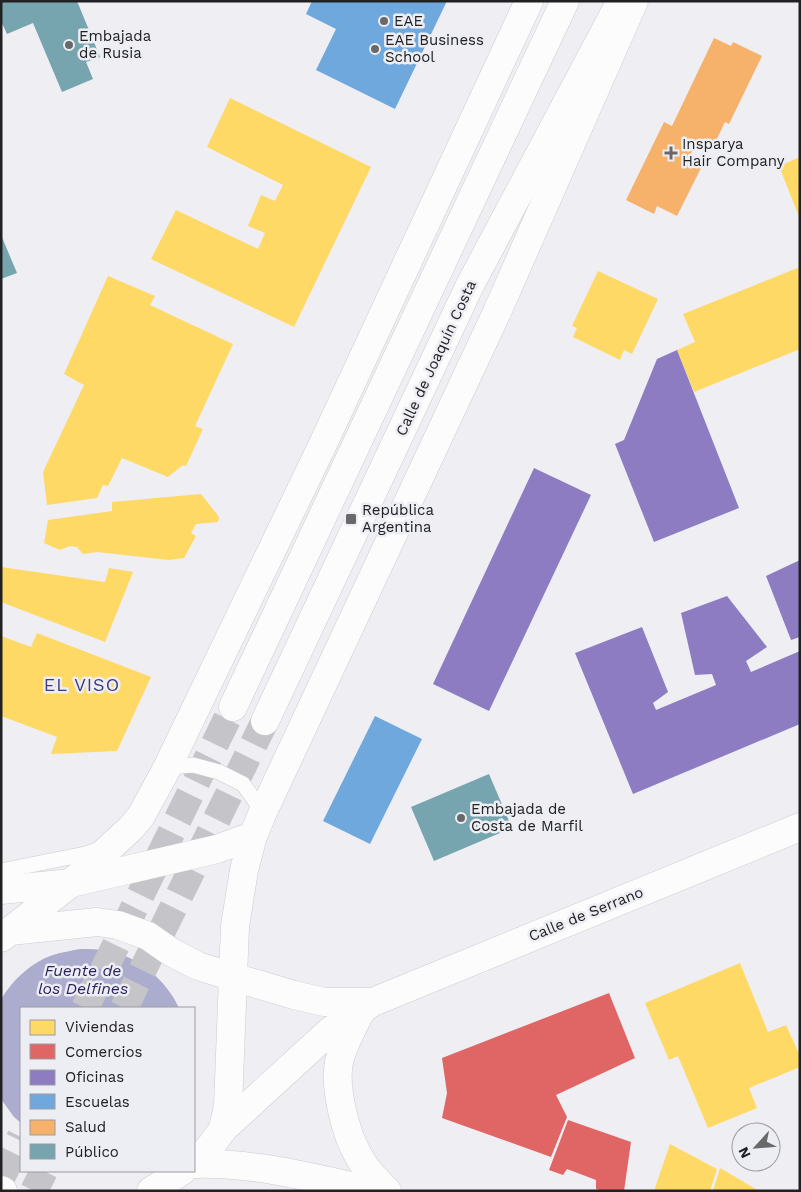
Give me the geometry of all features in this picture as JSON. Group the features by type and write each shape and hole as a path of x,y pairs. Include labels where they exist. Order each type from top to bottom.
{"street":[{"path":"4,933 71,883 121,838 141,816 166,770 322,446 530,1"},
{"path":"233,708 565,1"},
{"name":"Calle de Joaquín Costa","path":"265,721 470,286 621,1"},
{"path":"195,1163 223,1129 228,1106 235,926 239,895 258,824 497,312 634,1"},
{"path":"1,890 71,883 217,848 258,824"},
{"name":"Calle de Serrano","path":"223,1129 330,1031 367,1006 800,827"},
{"name":"Calle de Serrano","path":"4,933 97,922 118,925 148,936 171,952 198,966 294,995 324,1002 367,1006"},
{"path":"367,1006 339,1061 339,1087 349,1134 358,1155 372,1175 387,1191"},
{"path":"195,1164 221,1163 263,1169 373,1191"},
{"path":"151,1191 180,1172"}],"lane":[{"path":"166,770 193,765 219,772 242,784 258,824"},
{"path":"1,871 84,854 102,848 121,838"}],"water":[{"name":"Fuente de los Delfines","path":"80,949 101,950 130,958 159,979 178,1007 20,1007 20,1122 1,1099 1,1000 17,979 30,967 45,958"}],"building: Viviendas":[{"path":"230,98 371,167 294,327 151,259 176,210 258,249 265,233 248,226 261,195 275,201 283,185 207,147"},
{"path":"800,157 800,219 779,166"},
{"path":"800,267 800,349 694,392 677,350 695,342 683,314"},
{"path":"598,271 658,299 632,354 624,350 620,360 573,337 577,328 572,326"},
{"path":"108,276 155,296 150,305 233,344 195,426 203,429 186,466 183,465 168,477 122,458 108,486 103,485 97,498 47,505 43,472 84,385 64,374"},
{"path":"201,494 219,517 218,522 196,524 191,533 196,536 184,558 169,560 97,552 83,554 77,547 70,546 60,550 44,543 48,520 112,511 112,502"},
{"path":"1,567 105,582 109,568 133,572 105,642 1,602"},
{"path":"37,633 151,677 117,751 51,754 57,737 1,716 1,636 31,647"},
{"path":"740,963 768,1032 786,1025 800,1056 800,1067 749,1088 757,1108 708,1128 678,1056 669,1060 645,1003"},
{"path":"670,1144 717,1169 710,1191 654,1191"},
{"path":"720,1168 759,1191 713,1191"}],"building: Comercios":[{"path":"609,993 635,1058 556,1095 567,1117 551,1157 442,1118 447,1093 442,1058"},
{"path":"568,1120 631,1142 624,1191 596,1189 596,1180 567,1169 563,1175 549,1170"}],"building: Oficinas":[{"path":"677,350 739,508 654,542 615,444 624,440 657,359"},
{"path":"534,468 591,495 489,711 433,684"},
{"path":"800,560 800,637 791,640 766,576"},
{"path":"727,596 767,647 746,661 751,672 800,651 800,724 633,794 575,653 642,627 668,692 653,703 656,710 716,685 712,674 695,675 681,613"}],"building: Escuelas":[{"name":"EAE Business School","path":"312,1 447,1 395,109 316,70 336,29 306,14"},
{"path":"375,716 422,739 370,844 323,821"}],"building: Salud":[{"path":"714,38 731,46 733,42 762,56 729,124 725,122 712,149 697,142 688,159 702,166 677,216 657,206 654,214 626,200 664,122 672,126"}],"building: Público":[{"name":"Embajada de Rusia","path":"1,1 77,1 100,57 86,62 93,79 62,92 33,23 7,34 1,21"},
{"path":"1,235 17,273 1,279"},
{"name":"Embajada de Costa de Marfil","path":"489,774 512,828 434,861 411,807"}],"tunnel":[{"path":"85,1007 233,707"},
{"path":"124,1007 265,721"},
{"path":"1,1178 20,1139"},
{"path":"34,1191 44,1172"}],"place":[{"name":"EAE","path":"384,21"},
{"name":"Embajada de Rusia","path":"69,45"},
{"name":"EAE Business School","path":"375,49"},
{"name":"Insparya Hair Company","path":"671,153"},
{"name":"República Argentina","path":"351,519"},
{"name":"Embajada de Costa de Marfil","path":"461,818"}],"district":[{"name":"EL VISO","path":"82,685"}]}
